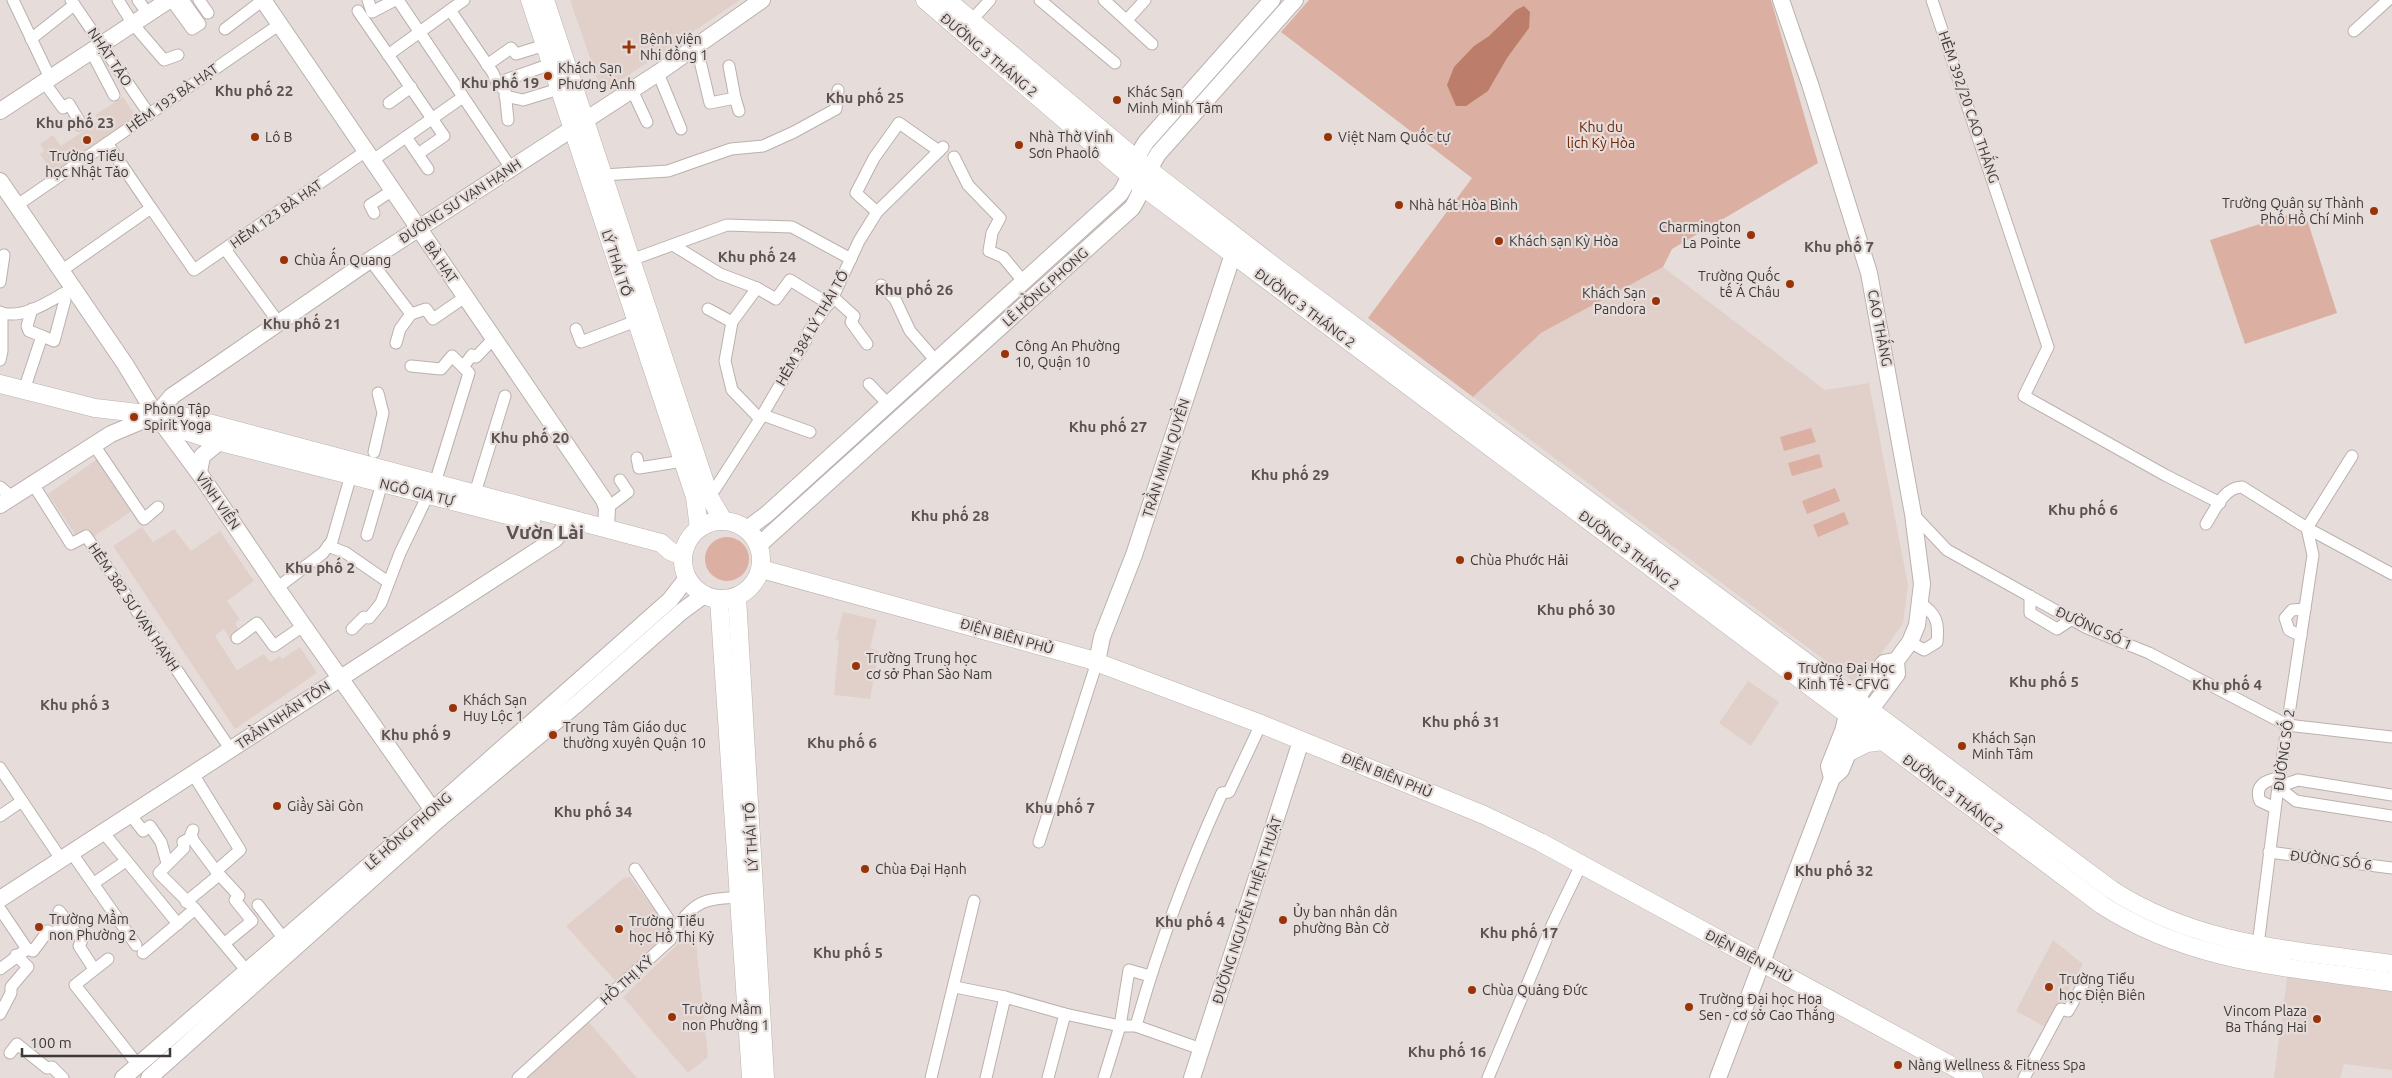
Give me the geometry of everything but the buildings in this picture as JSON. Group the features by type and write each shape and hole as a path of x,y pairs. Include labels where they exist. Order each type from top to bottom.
{"main road":[{"name":"LÝ THÁI TỔ","path":"530,0 559,89 603,175 708,492 713,506 723,520"},
{"name":"LÝ THÁI TỔ","path":"545,0 578,124 636,322 696,503 699,528"},
{"name":"ĐƯỜNG 3 THÁNG 2","path":"925,0 1129,175 1233,254 1858,712 2126,900 2157,916 2189,929 2222,939 2392,964"},
{"name":"ĐƯỜNG 3 THÁNG 2","path":"947,0 1142,163 1858,712 1883,741 2102,905 2149,932 2192,948 2236,960 2392,982"},
{"name":"NGÔ GIA TỰ","path":"0,384 95,408 163,417 182,416 564,529 658,552 676,553"},
{"name":"NGÔ GIA TỰ","path":"163,417 179,429 219,442 382,483 475,494 661,543 676,553"},
{"path":"723,520 731,521 747,529 759,545 761,569 752,586 736,597 711,597 687,578 676,553 699,528 706,524 723,520"},
{"name":"ĐIỆN BIÊN PHỦ","path":"761,569 1097,662 1261,724 1484,815 1581,864 1974,1078"},
{"name":"LÝ THÁI TỔ","path":"711,597 765,1078"},
{"name":"LÝ THÁI TỔ","path":"736,597 751,1078"},
{"path":"1849,752 1867,743 1883,741"}],"street":[{"path":"13,0 31,38 47,80 63,108 69,104 81,124 79,125"},
{"path":"118,0 133,24 164,60 178,55"},
{"path":"138,0 148,14"},
{"path":"0,111 170,0 192,29 200,24 183,0"},
{"path":"199,0 208,13"},
{"path":"225,29 263,0"},
{"name":"BÀ HẠT","path":"263,0 604,500 607,508"},
{"path":"368,0 372,12 396,0 419,31 510,168"},
{"name":"ĐƯỜNG SƯ VẠN HẠNH","path":"4,497 33,484 111,434 163,417 172,396 370,260 658,73 696,44 762,0"},
{"path":"971,21 990,0"},
{"path":"1040,0 1116,63"},
{"path":"1104,0 1152,44"},
{"path":"1127,20 1145,0"},
{"name":"LÊ HỒNG PHONG","path":"759,545 1132,208 1143,186 1142,163 1146,142 1272,0"},
{"name":"LÊ HỒNG PHONG","path":"747,529 767,514 1120,194 1129,175 1142,163 1158,154 1295,0"},
{"name":"CAO THẮNG","path":"1781,0 1810,84 1869,273 1913,514 1922,584 1917,624 1910,642 1896,661 1897,674 1858,712 1829,766 1832,778"},
{"name":"HẺM 392/20 CAO THẮNG","path":"1932,0 2048,348 2024,396 2165,475 2220,502"},
{"path":"2354,31 2388,0"},
{"path":"31,38 72,2"},
{"name":"NHẬT TẢO","path":"72,2 96,48 149,114"},
{"path":"388,55 455,4 497,83 505,91 508,120"},
{"path":"358,11 444,136 418,154"},
{"name":"HẺM 193 BÀ HẠT","path":"16,206 280,24"},
{"path":"696,44 710,103 735,98"},
{"path":"487,65 511,48 516,54 545,45"},
{"path":"96,48 114,95"},
{"path":"497,83 551,64"},
{"path":"729,66 739,111"},
{"path":"658,73 681,129"},
{"path":"388,103 410,87"},
{"path":"505,96 524,100 559,89"},
{"path":"632,90 647,122"},
{"path":"603,175 668,171 730,149 763,146 794,132 836,109 838,90"},
{"name":"HẺM 123 BÀ HẠT","path":"151,208 194,270 370,156 406,137 463,97"},
{"name":"HẺM 384 LÝ THÁI TỔ","path":"708,492 715,489 761,417 810,331 831,301 858,241 877,212 941,149 899,123 874,158 856,193 877,212"},
{"path":"406,137 428,169"},
{"path":"61,270 151,208 107,143"},
{"path":"954,157 968,185 1000,218 992,232 989,251 1003,257 1023,281"},
{"name":"VĨNH VIỄN","path":"0,181 61,270 67,291 126,364 303,626 434,814"},
{"path":"374,213 370,205 393,190"},
{"path":"631,260 727,225 792,227 851,258"},
{"path":"672,245 720,274 757,288 776,299 790,280 831,301 854,316 851,322 867,344"},
{"path":"225,249 279,323"},
{"name":"TRẦN MINH QUYỀN","path":"1097,662 1102,637 1137,547 1233,254"},
{"path":"0,282 4,255"},
{"path":"370,260 411,314"},
{"path":"881,285 895,299 910,330 936,360"},
{"path":"757,288 732,322 725,361 732,390 761,417 810,432"},
{"path":"0,360 2,351 1,313 9,314 32,309 67,291"},
{"path":"32,309 27,326 29,331 54,341 67,291"},
{"path":"396,343 400,329 411,314 426,309 433,319 465,297"},
{"path":"708,309 732,322"},
{"path":"576,329 581,342 636,322"},
{"path":"24,390 42,336"},
{"path":"463,367 472,355 476,357 494,338"},
{"path":"352,629 364,617 369,618 381,604 388,582 431,489 470,373 452,356 441,369 411,366"},
{"path":"869,384 888,404"},
{"path":"374,452 383,413 378,393"},
{"path":"475,494 505,396"},
{"path":"199,472 202,456 219,442"},
{"path":"94,445 144,519 158,507"},
{"path":"2307,528 2352,456"},
{"path":"637,458 639,468 683,461"},
{"path":"277,588 323,553 332,541 351,475"},
{"path":"606,528 607,508 628,492 620,480"},
{"path":"367,535 382,483"},
{"name":"HẺM 382 SƯ VẠN HẠNH","path":"33,484 71,544 86,536 231,750"},
{"path":"2206,524 2220,502 2234,487 2242,487 2307,528 2392,574"},
{"name":"ĐƯỜNG SỐ 1","path":"1913,514 1947,550 2072,619 2148,654 2287,725"},
{"name":"ĐƯỜNG SỐ 2","path":"2258,945 2275,808 2313,555 2307,528"},
{"name":"TRẦN NHÂN TÔN","path":"0,898 555,539 564,529"},
{"path":"2313,555 2330,540"},
{"path":"328,546 346,553 388,582"},
{"name":"LÊ HỒNG PHONG","path":"149,1078 434,814 670,600 687,578"},
{"name":"LÊ HỒNG PHONG","path":"122,1078 224,992 246,970 434,814 578,703 681,612 711,597"},
{"path":"1910,642 1924,650 1937,642 1939,627 1933,612 1921,604"},
{"path":"2300,636 2289,630 2285,618 2292,610 2305,609"},
{"path":"237,638 258,623 274,646 303,626"},
{"path":"1039,842 1097,662"},
{"name":"CAO THẮNG","path":"1718,1078 1832,778 1841,770 1849,752 1858,712"},
{"path":"1136,1026 1150,976 1203,836 1222,793 1229,792 1241,770 1261,724"},
{"path":"2287,725 2392,737"},
{"name":"ĐƯỜNG NGUYỄN THIỆN THUẬT","path":"1192,1078 1301,741"},
{"path":"0,768 22,801 66,855 94,883 139,949 178,924 191,905 240,850 193,774"},
{"path":"2275,808 2260,801 2258,790 2260,784 2266,781 2298,780 2392,795"},
{"path":"2279,782 2296,801 2392,816"},
{"path":"0,816 22,801"},
{"path":"130,814 143,831 150,826 161,842 167,863"},
{"path":"103,832 178,924"},
{"path":"225,943 252,921 192,833 183,842 184,848 159,873 191,905 246,970"},
{"name":"ĐƯỜNG SỐ 6","path":"2269,852 2392,868"},
{"path":"94,883 126,861"},
{"path":"1488,1078 1553,923 1581,864"},
{"path":"635,868 674,929"},
{"name":"HỒ THỊ KỶ","path":"518,1078 670,940 674,929 701,903 746,897"},
{"path":"931,1078 955,987 974,901"},
{"path":"258,905 284,939"},
{"path":"0,910 27,948 34,951 48,931 53,934 67,920"},
{"path":"59,911 82,940 79,946 94,969"},
{"path":"1,965 27,948"},
{"path":"0,1014 11,993 12,987 28,967 16,955"},
{"path":"108,959 75,985 138,1065"},
{"path":"1104,1078 1120,1026 1130,970 1150,976"},
{"path":"2024,1078 2061,1009 2068,1011 2084,983"},
{"path":"955,987 1005,997 1065,1014 1120,1026 1136,1026 1202,1049"},
{"path":"986,1078 1005,997"},
{"path":"1048,1078 1065,1014"},
{"path":"10,1053 17,1044 47,1068 52,1067 64,1078"}],"shaded area":[{"name":"Bệnh viện Nhi đồng 1","path":"570,0 740,0 602,93"},
{"path":"1524,6 1530,12 1529,28 1507,58 1488,91 1466,106 1456,106 1447,85 1454,67 1474,46 1489,36 1516,10"},
{"name":"Trường Tiểu học Nhật Tảo","path":"123,97 133,112 132,118 127,124 53,174 40,154 44,151 40,144 53,135 61,146 98,121 95,115"},
{"path":"1663,267 1825,390 1869,383 1908,585 1903,624 1858,685 1473,397 1541,333"},
{"path":"100,457 135,509 93,537 75,534 48,494"},
{"path":"142,527 153,542 174,529 191,551 220,531 254,581 227,601 240,619 235,623 241,633 231,641 224,629 215,636 237,670 264,654 270,662 280,656 282,659 300,647 317,673 235,729 113,546"},
{"name":"Trường Trung học cơ sở Phan Sào Nam","path":"843,612 877,620 870,648 879,651 870,699 834,695 839,640 836,639"},
{"path":"1748,681 1779,702 1751,746 1719,723"},
{"name":"Trường Tiểu học Hồ Thị Kỷ","path":"630,877 671,931 618,984 566,926 624,878"},
{"name":"Trường Tiểu học Điện Biên","path":"2053,940 2083,964 2047,1028 2016,1011"},
{"name":"Trường Mầm non Phường 1","path":"696,942 708,1057 688,1073 623,997 679,943"},
{"path":"2288,970 2392,982 2392,1070 2344,1064 2340,1078 2274,1078"},
{"path":"587,1020 637,1078 524,1078"}],"green space":[{"name":"Khu du lịch Kỳ Hòa","path":"1309,0 1771,0 1818,163 1672,249 1663,267 1541,333 1473,397 1368,318 1472,178 1281,32"},
{"path":"2304,210 2337,313 2245,344 2210,240"},
{"path":"1811,428 1816,442 1784,451 1780,437"},
{"path":"1819,454 1823,467 1792,476 1788,463"},
{"path":"1835,488 1840,501 1807,514 1802,501"},
{"path":"1844,512 1849,524 1818,537 1813,525"},
{"path":"731,537 743,543 748,550 748,568 743,575 736,580 723,581 715,578 708,571 705,555 708,547 715,540"}],"place":[{"name":"Bệnh viện Nhi đồng 1","path":"629,47"},
{"name":"Khách Sạn Phương Anh","path":"548,76"},
{"name":"Khác Sạn Minh Minh Tâm","path":"1117,100"},
{"name":"Lô B","path":"255,137"},
{"name":"Việt Nam Quốc tự","path":"1328,137"},
{"name":"Trường Tiểu học Nhật Tảo","path":"87,140"},
{"name":"Nhà Thờ Vinh Sơn Phaolô","path":"1019,145"},
{"name":"Nhà hát Hòa Bình","path":"1399,205"},
{"name":"Trường Quân sự Thành Phố Hồ Chí Minh","path":"2374,211"},
{"name":"Charmington La Pointe","path":"1751,235"},
{"name":"Khách sạn Kỳ Hòa","path":"1499,241"},
{"name":"Chùa Ấn Quang","path":"284,260"},
{"name":"Trường Quốc tế Á Châu","path":"1790,284"},
{"name":"Khách Sạn Pandora","path":"1656,301"},
{"name":"Công An Phường 10, Quận 10","path":"1005,354"},
{"name":"Phòng Tập Spirit Yoga","path":"134,417"},
{"name":"Chùa Phước Hải","path":"1460,560"},
{"name":"Trường Trung học cơ sở Phan Sào Nam","path":"856,666"},
{"name":"Trường Đại Học Kinh Tế - CFVG","path":"1788,676"},
{"name":"Khách Sạn Huy Lộc 1","path":"453,708"},
{"name":"Trung Tâm Giáo dục thường xuyên Quận 10","path":"553,735"},
{"name":"Khách Sạn Minh Tâm","path":"1962,746"},
{"name":"Giầy Sài Gòn","path":"277,806"},
{"name":"Chùa Đại Hạnh","path":"865,869"},
{"name":"Ủy ban nhân dân phường Bàn Cờ","path":"1283,920"},
{"name":"Trường Mầm non Phường 2","path":"39,927"},
{"name":"Trường Tiểu học Hồ Thị Kỷ","path":"619,929"},
{"name":"Trường Tiểu học Điện Biên","path":"2049,987"},
{"name":"Chùa Quảng Đức","path":"1472,990"},
{"name":"Trường Đại học Hoa Sen - cơ sở Cao Thắng","path":"1689,1007"},
{"name":"Trường Mầm non Phường 1","path":"672,1017"},
{"name":"Vincom Plaza Ba Tháng Hai","path":"2317,1019"},
{"name":"Nàng Wellness & Fitness Spa","path":"1898,1065"}],"district":[{"name":"Khu phố 19","path":"500,83"},
{"name":"Khu phố 22","path":"254,91"},
{"name":"Khu phố 25","path":"865,98"},
{"name":"Khu phố 23","path":"75,123"},
{"name":"Khu phố 7","path":"1839,247"},
{"name":"Khu phố 24","path":"757,257"},
{"name":"Khu phố 26","path":"914,290"},
{"name":"Khu phố 21","path":"302,324"},
{"name":"Khu phố 27","path":"1108,427"},
{"name":"Khu phố 20","path":"530,438"},
{"name":"Khu phố 29","path":"1290,475"},
{"name":"Khu phố 6","path":"2083,510"},
{"name":"Khu phố 28","path":"950,516"},
{"name":"Vườn Lài","path":"545,532"},
{"name":"Khu phố 2","path":"320,568"},
{"name":"Khu phố 30","path":"1576,610"},
{"name":"Khu phố 5","path":"2044,682"},
{"name":"Khu phố 4","path":"2227,685"},
{"name":"Khu phố 3","path":"75,705"},
{"name":"Khu phố 31","path":"1461,722"},
{"name":"Khu phố 9","path":"416,735"},
{"name":"Khu phố 6","path":"842,743"},
{"name":"Khu phố 7","path":"1060,808"},
{"name":"Khu phố 34","path":"593,812"},
{"name":"Khu phố 32","path":"1834,871"},
{"name":"Khu phố 4","path":"1190,922"},
{"name":"Khu phố 17","path":"1519,933"},
{"name":"Khu phố 5","path":"848,953"},
{"name":"Khu phố 16","path":"1447,1052"}]}
